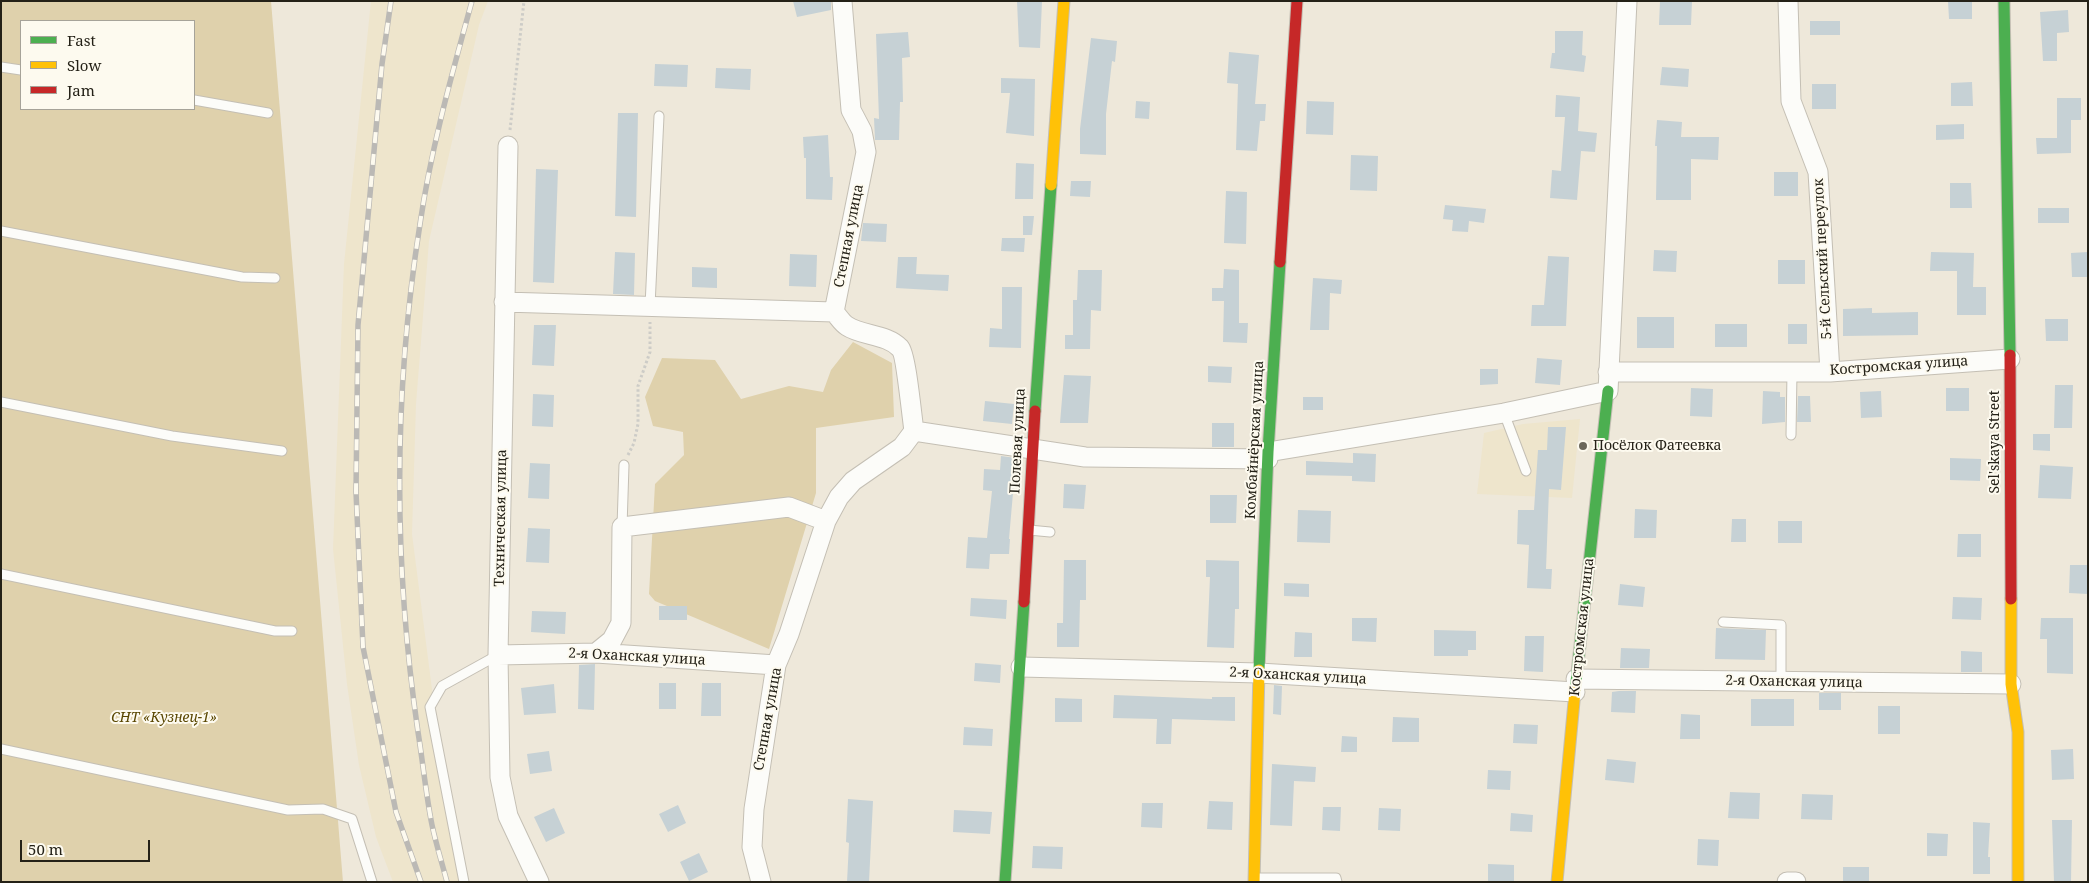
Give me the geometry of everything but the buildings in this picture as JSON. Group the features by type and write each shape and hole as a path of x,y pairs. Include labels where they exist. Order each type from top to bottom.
{"street":[{"name":"Степная улица","path":"834,312 866,152 862,131 851,110 842,1"},
{"name":"Полевая улица","path":"1005,882 1021,666 1032,448 1064,1"},
{"name":"Комбайнёрская улица","path":"1254,880 1259,673 1268,455 1297,1"},
{"name":"Костромская улица","path":"1557,882 1575,686 1608,392 1626,1"},
{"name":"5-й Сельский переулок","path":"1788,1 1791,101 1818,172 1830,372"},
{"name":"Sel'skaya Street","path":"2004,1 2010,359 2011,684 2018,732 2018,882"},
{"name":"Техническая улица","path":"508,146 498,654 500,777 508,816 539,882"},
{"path":"504,302 834,312 847,326 884,339 900,348 906,360 906,381 914,431 1086,457 1268,455 1504,413 1608,392"},
{"name":"Костромская улица","path":"1608,372 1830,372 2010,359"},
{"name":"Степная улица","path":"760,882 752,847 754,809 776,665 789,634 826,521 839,497 853,481 902,447 914,431"},
{"path":"596,652 612,640 621,623 622,527 789,507 826,521"},
{"name":"2-я Оханская улица","path":"498,654 596,652 776,665"},
{"name":"2-я Оханская улица","path":"1021,666 1259,673 1575,686 1780,682 2011,684"},
{"path":"1787,882 1796,882"}],"lane":[{"path":"1,67 20,70"},
{"path":"195,100 268,113"},
{"path":"650,306 660,116"},
{"path":"1,232 242,277 275,278"},
{"path":"1792,372 1792,435"},
{"path":"1,402 172,436 282,451"},
{"path":"1504,413 1526,471"},
{"path":"622,527 624,465"},
{"path":"1029,530 1050,532"},
{"path":"1,574 248,626 275,631 292,631"},
{"path":"1723,622 1781,625 1780,682"},
{"path":"464,882 430,707 442,686 498,654"},
{"path":"1,749 288,810 323,809 352,818 372,882"},
{"path":"1254,880 1336,878 1337,882"}],"path":[{"path":"508,146 524,1"},
{"path":"624,465 634,443 638,424 638,386 650,352 650,306"}],"shaded area":[{"path":"371,1 488,1 479,25 429,241 416,404 412,534 442,767 465,882 393,882 376,837 359,765 347,684 333,549 344,264"},
{"path":"1580,419 1572,498 1477,494 1484,433 1523,424"}],"green space":[{"name":"СНТ «Кузнец-1»","path":"1,1 271,1 343,882 1,882"},
{"path":"853,342 892,363 894,417 816,428 816,493 769,649 655,601 649,594 655,484 684,455 683,432 653,426 645,397 662,358 715,360 741,399 789,386 823,392 831,370"}],"railway":[{"path":"391,1 382,64 358,325 356,492 363,647 396,812 421,882"},
{"path":"447,882 430,814 410,668 404,605 399,478 405,351 420,224 430,167 443,111 472,1"}],"traffic: fast":[{"path":"2004,1 2010,355"},
{"path":"1035,411 1051,185"},
{"path":"1259,670 1268,452 1280,262"},
{"path":"1575,691 1608,391"},
{"path":"1005,882 1024,602"}],"traffic: slow":[{"path":"1051,185 1064,1"},
{"path":"2011,599 2011,684 2018,732 2018,882"},
{"path":"1254,882 1259,670"},
{"path":"1557,882 1575,691"}],"traffic: jam":[{"path":"1280,262 1297,1"},
{"path":"2010,355 2011,599"},
{"path":"1024,602 1035,411"}],"place":[{"name":"Посёлок Фатеевка","path":"1583,446"}]}
